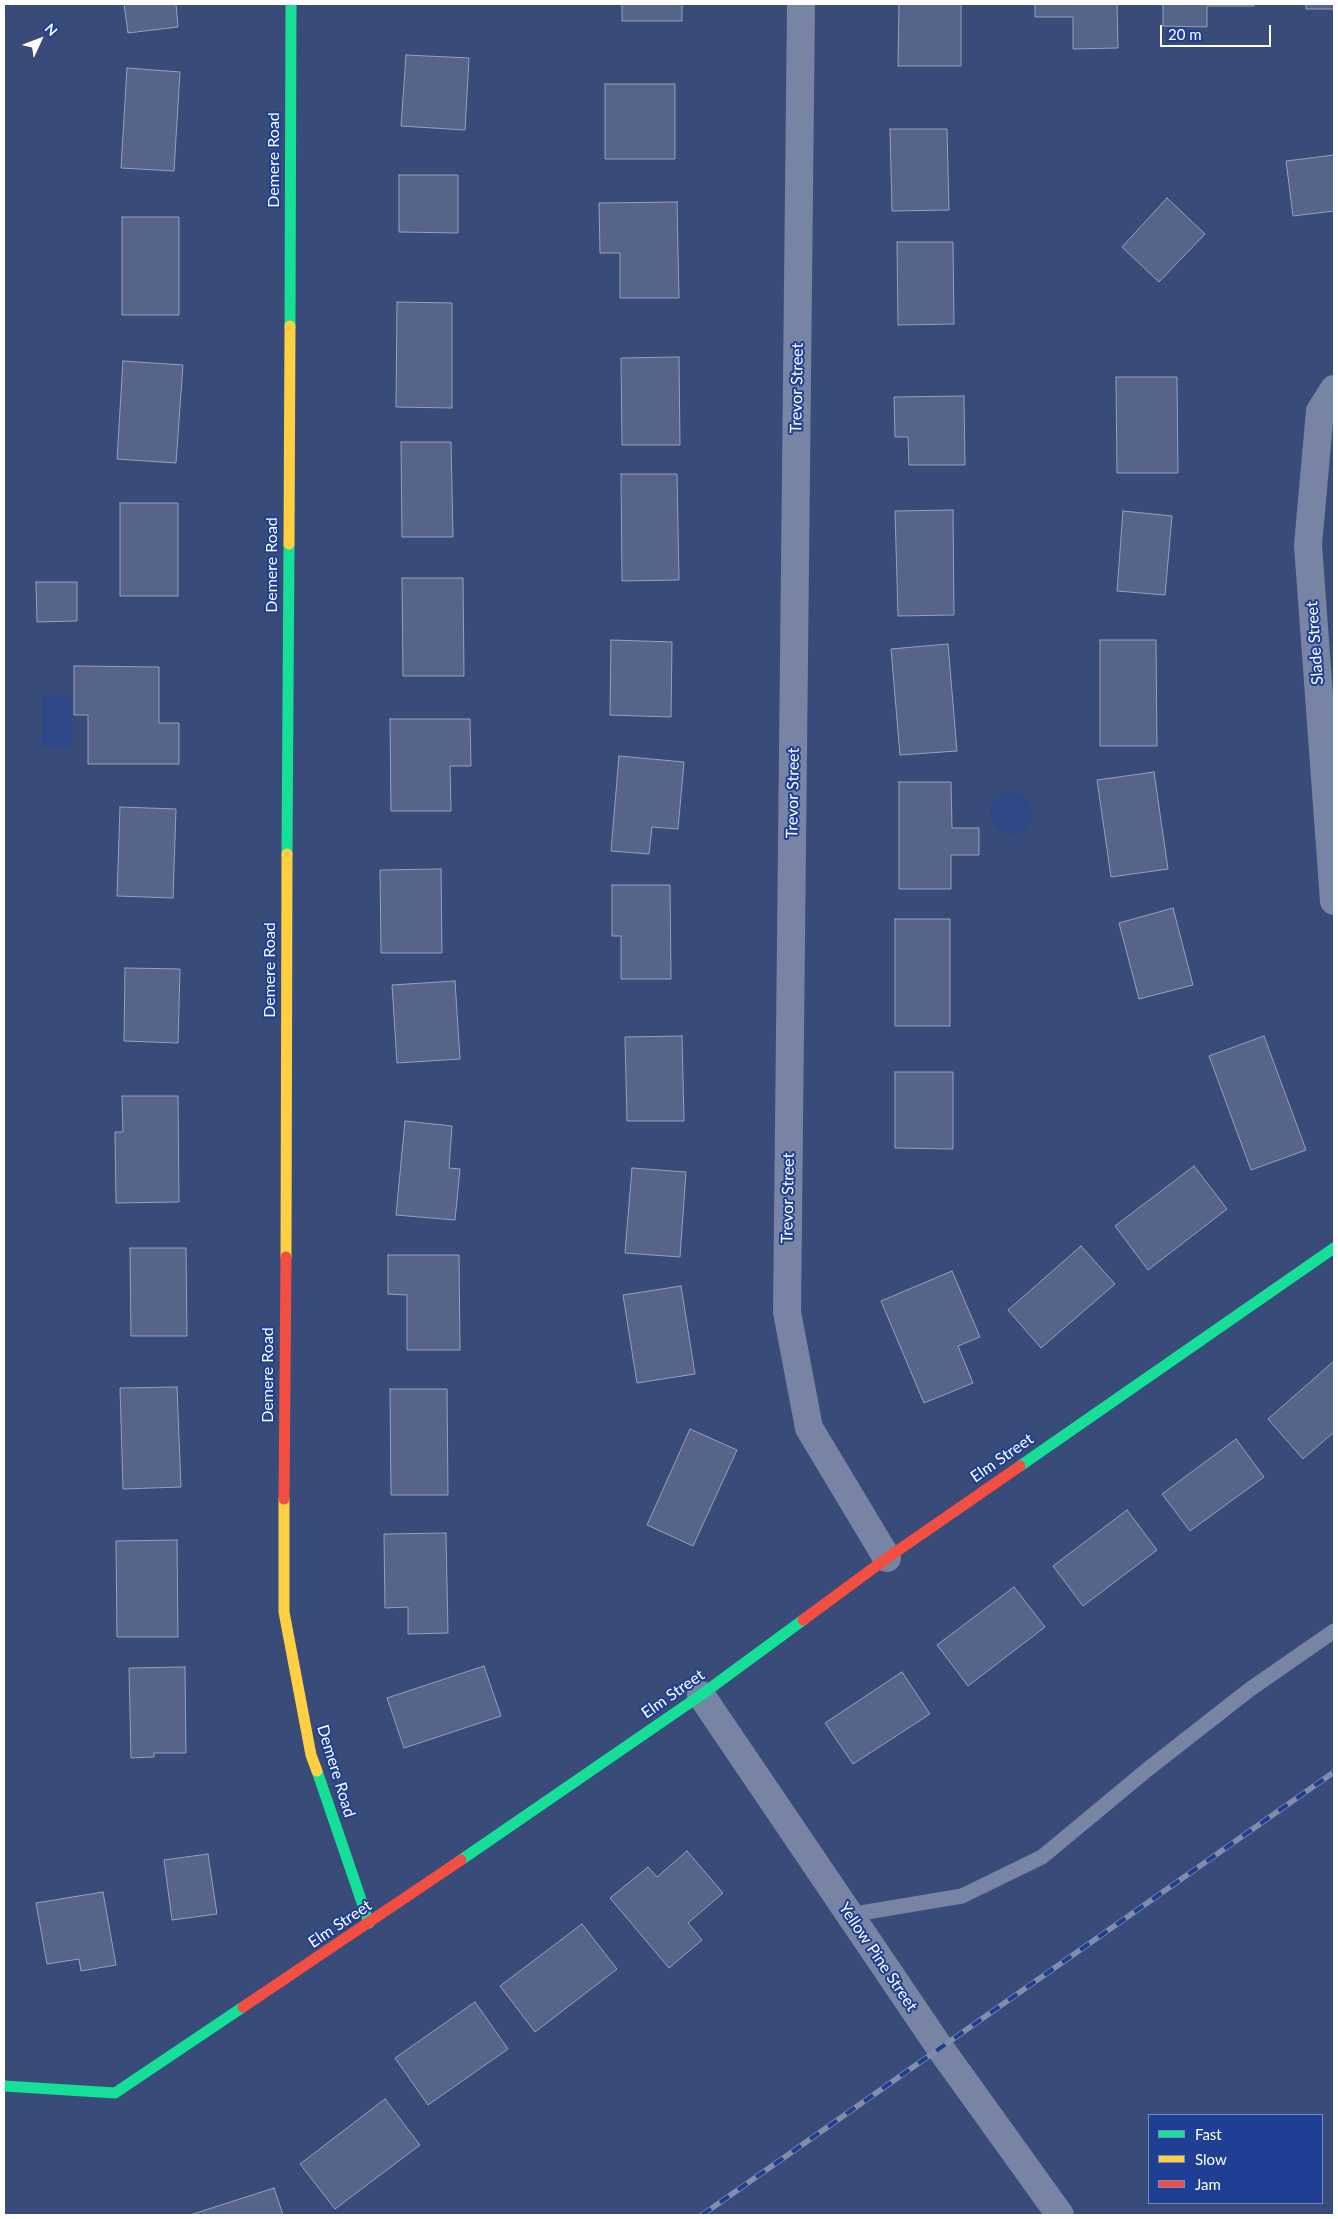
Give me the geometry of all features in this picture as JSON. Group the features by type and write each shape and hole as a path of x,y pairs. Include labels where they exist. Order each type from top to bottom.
{"street":[{"name":"Demere Road","path":"291,4 284,1612 311,1755 370,1923"},
{"name":"Trevor Street","path":"801,4 787,1312 809,1428 887,1558"},
{"name":"Slade Street","path":"1334,389 1320,411 1308,545 1334,901"},
{"name":"Elm Street","path":"4,2086 115,2093 370,1923 701,1695 887,1558 1334,1248"},
{"name":"Yellow Pine Street","path":"701,1695 940,2048 1060,2215"}],"lane":[{"path":"850,1916 962,1896 1042,1857 1148,1769 1242,1696 1334,1632"}],"water":[{"path":"42,695 72,695 72,748 42,748"},
{"path":"1011,792 1026,798 1032,813 1026,828 1011,834 996,828 990,813 996,798"}],"building":[{"path":"124,4 176,4 178,27 128,33"},
{"path":"622,4 682,4 682,21 622,21"},
{"path":"899,4 961,4 961,66 898,66"},
{"path":"1035,4 1117,4 1118,48 1073,49 1073,17 1035,17"},
{"path":"1163,4 1254,4 1254,6 1207,6 1207,27 1163,26"},
{"path":"1306,4 1334,4 1334,9 1306,9"},
{"path":"406,55 469,58 465,130 401,126"},
{"path":"127,68 180,72 174,171 121,168"},
{"path":"605,84 675,84 675,159 605,159"},
{"path":"890,129 947,129 949,210 892,211"},
{"path":"1334,155 1334,211 1293,216 1286,161"},
{"path":"399,175 458,175 458,233 399,232"},
{"path":"1167,198 1205,234 1159,282 1122,247"},
{"path":"677,202 679,298 620,298 620,253 600,253 599,203"},
{"path":"122,217 179,217 179,315 122,315"},
{"path":"897,242 953,242 954,324 898,325"},
{"path":"397,302 452,303 452,408 396,407"},
{"path":"679,357 680,445 622,445 621,358"},
{"path":"123,361 183,365 176,463 117,459"},
{"path":"1116,377 1177,377 1178,473 1117,473"},
{"path":"964,396 965,465 909,465 908,437 895,437 894,397"},
{"path":"401,442 451,442 453,537 402,537"},
{"path":"621,474 677,474 679,580 622,581"},
{"path":"120,503 178,503 178,596 120,596"},
{"path":"953,510 954,615 898,616 895,511"},
{"path":"1123,511 1172,516 1165,595 1117,591"},
{"path":"402,578 463,578 464,676 403,676"},
{"path":"36,582 77,582 77,621 37,622"},
{"path":"611,640 672,642 671,717 610,715"},
{"path":"1100,640 1156,640 1157,746 1100,746"},
{"path":"948,644 957,751 900,755 891,649"},
{"path":"74,666 159,667 159,723 179,723 179,764 88,764 88,715 74,715"},
{"path":"390,719 470,719 471,766 450,766 451,811 391,811"},
{"path":"619,756 684,762 678,829 652,827 649,854 611,851"},
{"path":"1154,772 1168,869 1111,877 1097,780"},
{"path":"899,782 951,782 952,828 979,828 979,855 951,855 951,889 899,889"},
{"path":"120,807 176,809 173,898 117,896"},
{"path":"441,869 442,953 381,953 380,870"},
{"path":"612,885 670,885 671,979 621,979 621,936 612,936"},
{"path":"1173,908 1193,985 1139,999 1119,923"},
{"path":"895,919 950,919 950,1026 895,1026"},
{"path":"125,968 180,969 178,1043 124,1041"},
{"path":"455,981 460,1059 397,1063 392,985"},
{"path":"682,1036 684,1121 627,1121 625,1037"},
{"path":"1264,1036 1306,1150 1251,1170 1209,1056"},
{"path":"895,1072 953,1072 953,1149 895,1148"},
{"path":"122,1096 178,1096 179,1202 116,1203 115,1132 123,1132"},
{"path":"405,1121 452,1126 449,1168 460,1169 455,1220 396,1215"},
{"path":"1194,1166 1227,1209 1148,1270 1115,1226"},
{"path":"632,1168 686,1172 680,1257 625,1253"},
{"path":"1081,1246 1115,1284 1041,1348 1008,1310"},
{"path":"130,1248 186,1248 187,1336 131,1336"},
{"path":"388,1255 459,1255 460,1350 407,1350 407,1295 388,1294"},
{"path":"952,1271 980,1337 958,1346 973,1383 924,1403 881,1301"},
{"path":"681,1286 695,1374 637,1383 623,1295"},
{"path":"1334,1361 1334,1432 1303,1459 1268,1419"},
{"path":"177,1387 181,1487 123,1489 120,1388"},
{"path":"390,1389 447,1389 448,1495 391,1495"},
{"path":"690,1429 737,1450 693,1546 647,1525"},
{"path":"1236,1439 1264,1477 1190,1531 1162,1494"},
{"path":"1127,1510 1157,1550 1083,1606 1053,1566"},
{"path":"446,1533 448,1633 408,1634 408,1607 385,1608 384,1534"},
{"path":"177,1540 178,1637 117,1637 116,1541"},
{"path":"1014,1587 1045,1627 968,1686 937,1645"},
{"path":"484,1666 501,1716 404,1748 387,1698"},
{"path":"185,1667 186,1753 154,1753 154,1757 131,1758 129,1668"},
{"path":"902,1672 930,1714 853,1764 825,1723"},
{"path":"687,1851 723,1893 688,1923 702,1940 669,1968 610,1898 648,1867 657,1877"},
{"path":"208,1854 217,1914 172,1920 164,1860"},
{"path":"103,1892 116,1965 81,1971 79,1959 47,1964 36,1903"},
{"path":"582,1924 617,1969 535,2032 500,1986"},
{"path":"475,2002 508,2049 428,2105 395,2058"},
{"path":"385,2099 420,2145 335,2209 300,2164"},
{"path":"274,2188 283,2215 190,2215"}],"railway":[{"path":"702,2215 1334,1772"}],"traffic: fast":[{"path":"290,326 291,4"},
{"path":"287,854 289,544"},
{"path":"1020,1466 1334,1248"},
{"path":"461,1860 701,1695 803,1620"},
{"path":"317,1771 369,1923"},
{"path":"4,2086 115,2093 243,2007"}],"traffic: slow":[{"path":"289,544 290,326"},
{"path":"286,1257 287,854"},
{"path":"284,1499 284,1612 311,1755 317,1771"}],"traffic: jam":[{"path":"284,1499 286,1257"},
{"path":"803,1620 887,1558 1020,1466"},
{"path":"243,2007 461,1860"}]}
